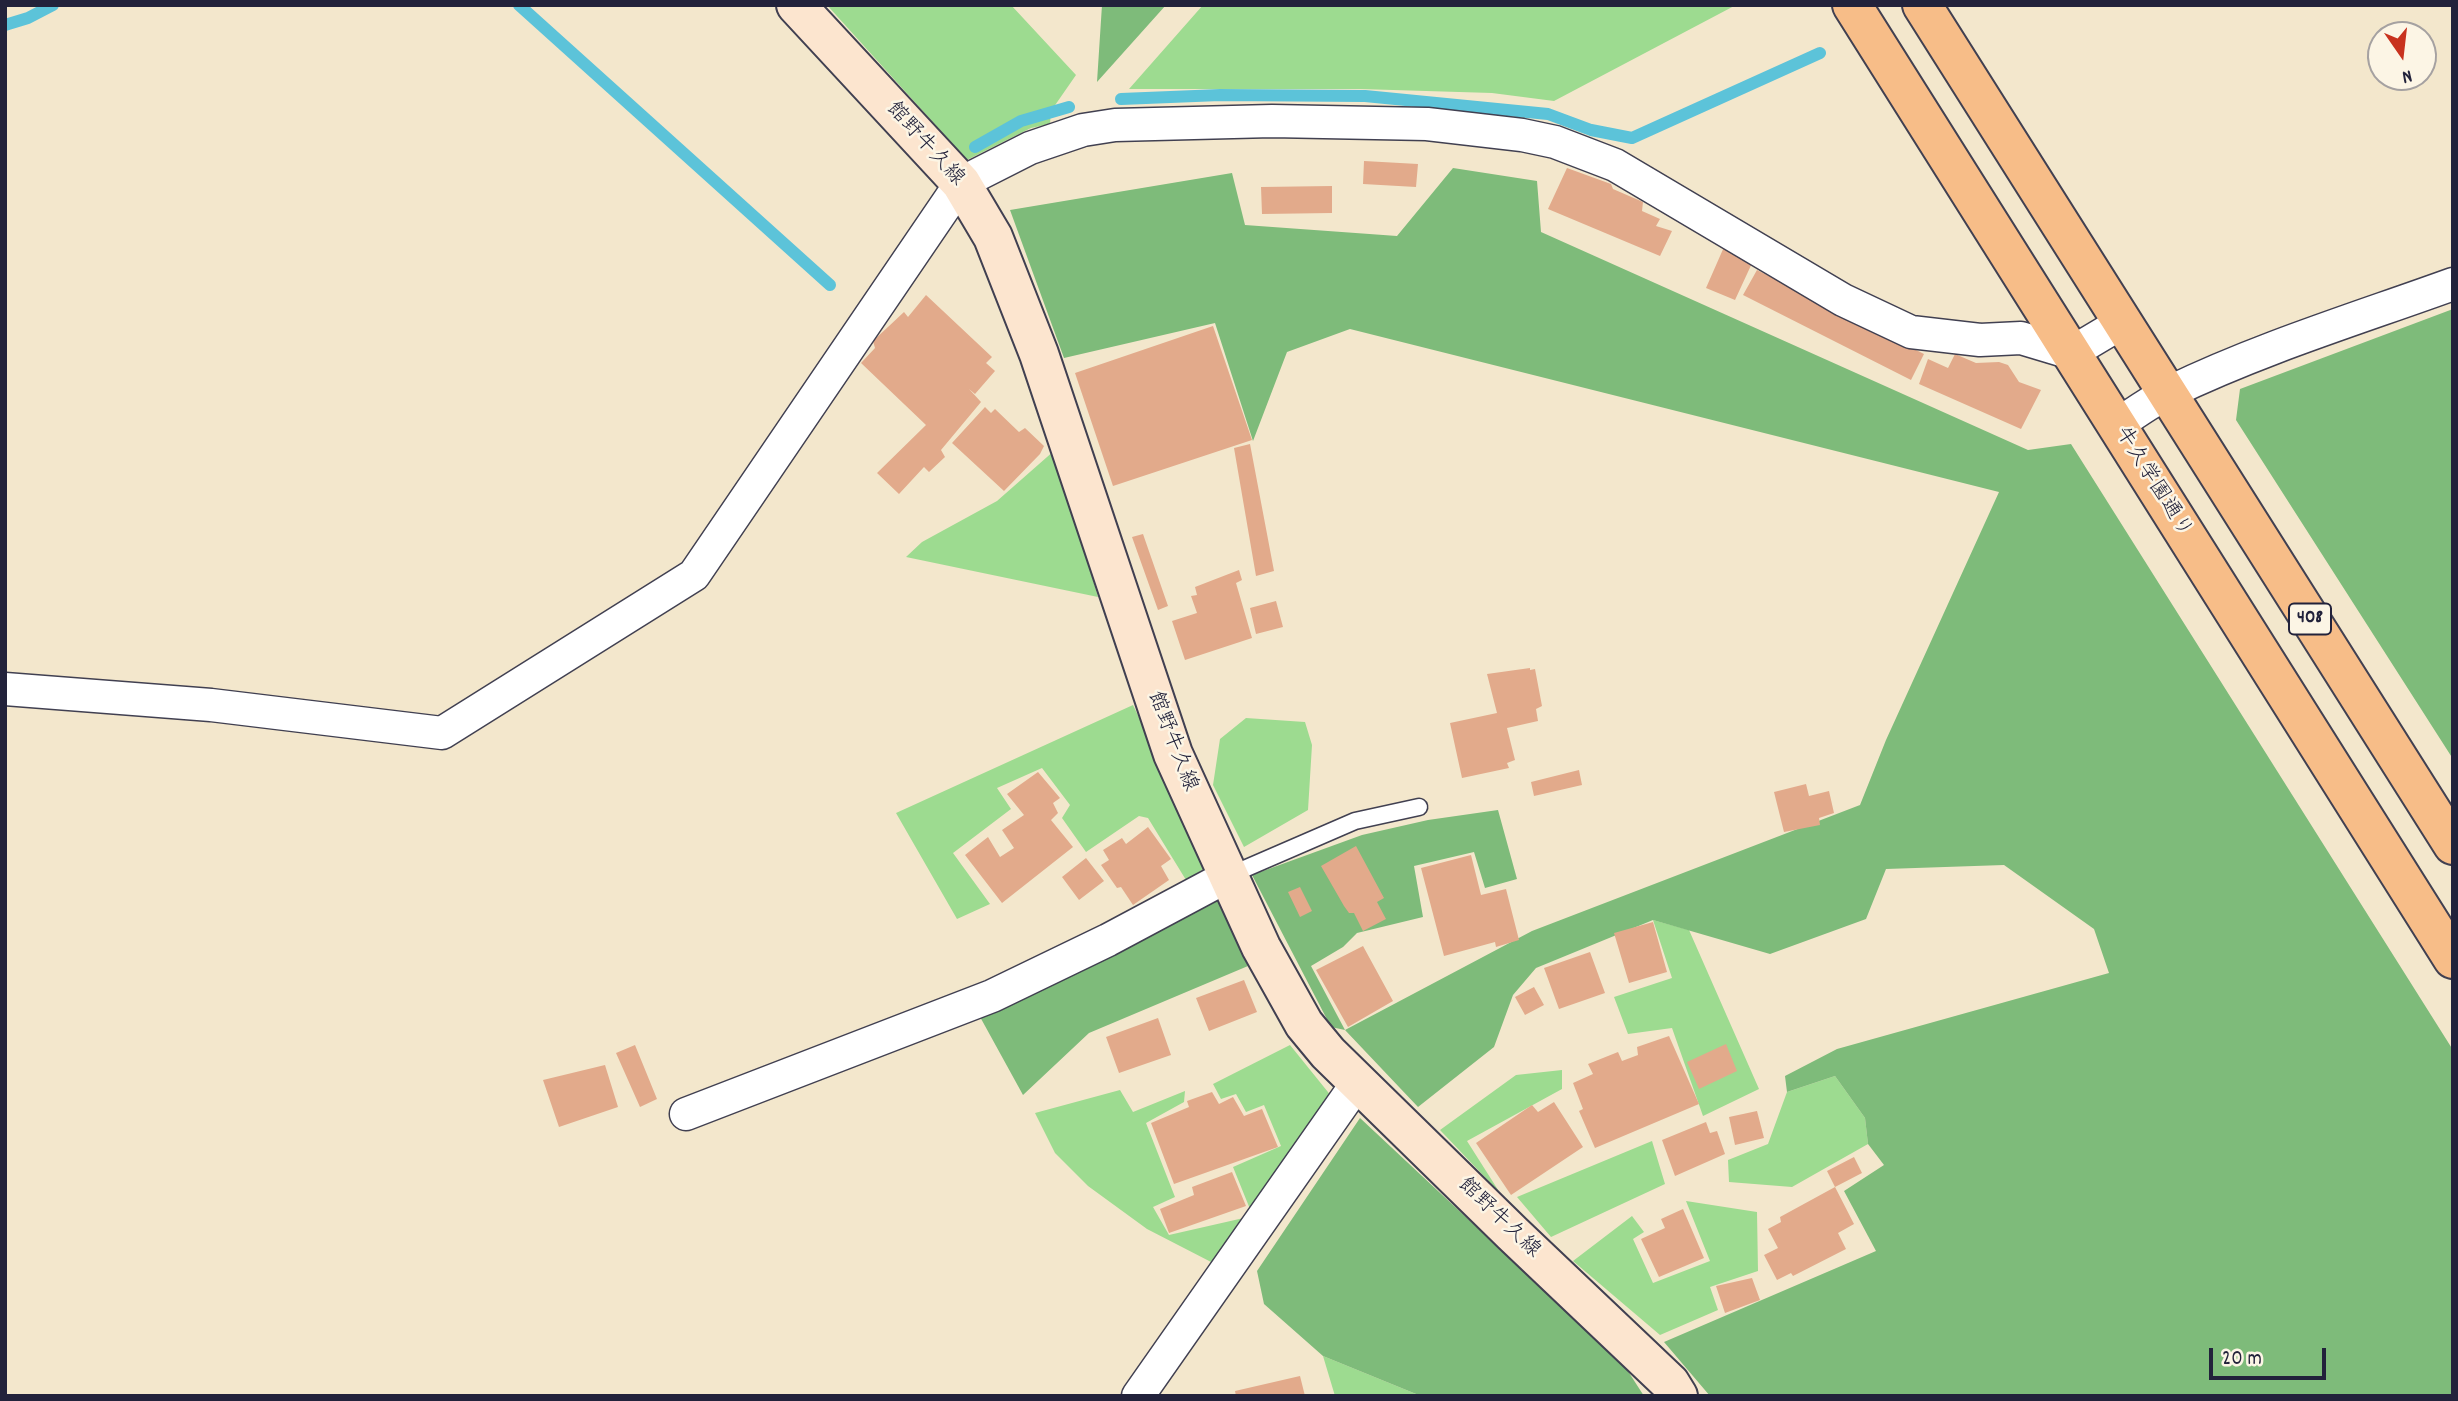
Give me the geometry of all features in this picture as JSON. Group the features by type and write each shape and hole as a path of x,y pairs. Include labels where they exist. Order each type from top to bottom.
{"highway":[{"name":"牛久学園通り","path":"1852,5 2453,959"},
{"name":"408","path":"1922,5 2453,845"}],"main road":[{"name":"館野牛久線","path":"796,5 961,183 993,237 1039,354 1173,754 1261,947 1304,1024 1328,1053 1670,1383 1678,1396"}],"street":[{"path":"5,690 211,705 442,733 694,575 961,183 1030,148 1083,130 1115,125 1272,121 1427,124 1522,135 1555,142 1615,165 1843,300 1910,332 1980,340 2021,338 2071,353 2123,322"},
{"path":"2116,426 2168,393 2266,352 2453,284"},
{"path":"686,1114 992,996 1108,940 1228,876"},
{"path":"1138,1396 1358,1082"}],"lane":[{"path":"1228,876 1355,821 1419,807"}],"green space":[{"path":"827,5 1011,5 1076,75 1051,111 1050,124 1031,128 967,160"},
{"path":"1102,5 1166,5 1097,82"},
{"path":"1203,5 1736,5 1554,101 1492,93 1360,89 1129,89"},
{"path":"1453,168 1537,181 1541,232 2028,450 2071,444 2453,1050 2453,1396 1710,1396 1664,1342 1876,1251 1844,1191 1884,1165 1868,1144 1865,1118 1835,1076 1787,1092 1785,1076 1837,1049 2109,973 2094,929 2004,865 1886,869 1866,919 1770,954 1653,920 1536,968 1513,995 1494,1047 1418,1107 1345,1030 1532,931 1860,805 1886,740 1999,492 1350,329 1287,352 1253,441 1215,323 1064,358 1010,210 1232,173 1245,225 1397,236"},
{"path":"2453,309 2453,759 2236,420 2240,389"},
{"path":"1055,450 1098,597 906,557 922,542 997,501"},
{"path":"1133,705 1210,865 1186,880 1148,818 1139,816 1086,852 1062,818 1070,805 1042,768 997,788 1011,809 953,853 990,904 957,919 896,813"},
{"path":"1246,718 1305,722 1312,745 1308,810 1244,847 1213,785 1220,739"},
{"path":"1498,810 1517,879 1485,888 1474,852 1414,866 1423,917 1357,933 1343,947 1311,966 1345,1030 1331,1027 1252,875 1362,835 1428,820"},
{"path":"1216,897 1248,966 1089,1033 1023,1095 979,1015"},
{"path":"1653,920 1689,930 1759,1089 1703,1116 1672,1028 1628,1034 1614,997 1672,978"},
{"path":"1290,1045 1336,1102 1250,1209 1233,1167 1281,1146 1264,1105 1246,1112 1236,1094 1221,1099 1213,1084"},
{"path":"1562,1070 1562,1089 1467,1141 1500,1193 1440,1130 1516,1075"},
{"path":"1835,1076 1865,1118 1868,1144 1792,1187 1729,1182 1728,1160 1768,1144 1787,1092"},
{"path":"1120,1090 1133,1112 1185,1091 1184,1102 1146,1123 1175,1197 1153,1207 1169,1235 1248,1217 1213,1263 1147,1229 1088,1186 1055,1153 1035,1113"},
{"path":"1360,1118 1624,1365 1644,1396 1421,1396 1323,1356 1264,1304 1257,1271"},
{"path":"1652,1141 1665,1184 1551,1237 1517,1197"},
{"path":"1686,1201 1757,1212 1758,1271 1710,1287 1718,1310 1660,1335 1573,1261 1632,1216 1644,1232 1633,1239 1653,1283 1710,1261"},
{"path":"1323,1356 1421,1396 1335,1396"}],"building":[{"path":"1364,161 1418,164 1416,187 1363,184"},
{"path":"1567,168 1611,184 1613,189 1643,202 1642,211 1660,219 1656,226 1672,231 1660,256 1548,209"},
{"path":"1332,186 1332,213 1262,214 1261,187"},
{"path":"1724,247 1753,261 1735,300 1706,288"},
{"path":"1757,270 1924,354 1911,380 1743,295"},
{"path":"926,295 992,357 986,363 995,371 975,394 969,389 981,402 941,450 945,457 929,472 924,467 899,494 877,473 926,425 861,363 875,348 873,341 904,312 908,317"},
{"path":"1213,326 1252,440 1113,486 1075,373"},
{"path":"1955,354 1976,363 1999,362 2008,365 2019,382 2041,390 2021,429 1919,384 1928,359 1948,368"},
{"path":"985,407 991,413 995,409 1019,432 1025,428 1044,446 1040,454 1004,491 952,443"},
{"path":"1250,444 1274,571 1256,576 1234,448"},
{"path":"1143,534 1168,606 1158,610 1132,537"},
{"path":"1239,570 1242,580 1236,583 1252,638 1185,660 1172,621 1197,613 1191,596 1197,595 1195,587"},
{"path":"1276,601 1283,627 1256,634 1250,608"},
{"path":"1535,669 1542,706 1536,709 1538,721 1507,728 1515,760 1507,763 1509,768 1462,778 1450,723 1497,713 1487,674"},
{"path":"1579,770 1582,785 1534,796 1531,782"},
{"path":"1038,772 1060,798 1053,803 1058,813 1051,820 1073,847 1002,903 965,855 988,837 1000,857 1014,848 1002,830 1024,815 1007,794"},
{"path":"1806,784 1809,796 1829,791 1834,813 1819,818 1820,825 1784,832 1774,792"},
{"path":"1148,827 1171,859 1161,866 1169,880 1133,905 1101,865 1109,860 1103,850 1122,838 1126,844"},
{"path":"1356,846 1384,898 1377,902 1386,919 1363,931 1354,913 1349,913 1344,906 1321,866"},
{"path":"1471,855 1481,895 1506,889 1519,940 1496,947 1495,942 1444,956 1421,868"},
{"path":"1086,858 1104,881 1079,900 1062,877"},
{"path":"1300,887 1312,911 1300,917 1288,892"},
{"path":"1653,922 1667,972 1629,983 1614,933"},
{"path":"1363,946 1393,1001 1348,1027 1316,970"},
{"path":"1590,952 1605,993 1559,1009 1544,968"},
{"path":"1244,980 1257,1012 1209,1031 1196,998"},
{"path":"1534,987 1544,1005 1525,1015 1515,997"},
{"path":"1158,1018 1171,1055 1119,1073 1106,1037"},
{"path":"1669,1036 1699,1104 1595,1148 1579,1111 1583,1109 1573,1083 1593,1074 1588,1064 1618,1052 1622,1061 1638,1055 1637,1047"},
{"path":"1726,1044 1737,1071 1699,1089 1687,1062"},
{"path":"635,1045 657,1099 640,1107 616,1053"},
{"path":"605,1065 618,1107 559,1127 543,1080"},
{"path":"1212,1092 1219,1104 1233,1097 1244,1116 1262,1109 1278,1147 1174,1184 1151,1123 1189,1107 1187,1101"},
{"path":"1554,1102 1583,1147 1511,1195 1476,1143 1532,1105 1538,1112"},
{"path":"1757,1111 1764,1138 1735,1145 1729,1117"},
{"path":"1706,1122 1710,1133 1717,1131 1725,1154 1675,1176 1662,1140"},
{"path":"1854,1157 1862,1173 1835,1187 1827,1171"},
{"path":"1232,1172 1246,1206 1169,1233 1160,1209 1194,1195 1192,1187"},
{"path":"1835,1187 1854,1224 1838,1233 1846,1249 1793,1276 1791,1273 1777,1280 1764,1255 1778,1248 1768,1229 1781,1222 1780,1217"},
{"path":"1683,1209 1704,1258 1659,1277 1641,1239 1665,1228 1661,1219"},
{"path":"1752,1278 1760,1300 1725,1313 1716,1286"},
{"path":"1300,1376 1305,1396 1236,1396 1235,1391"}],"waterway":[{"path":"5,25 28,18 53,5"},
{"path":"519,5 830,285"},
{"path":"1121,99 1220,95 1365,96 1548,114 1591,130 1632,138 1820,53"},
{"path":"975,147 1021,121 1069,107"}]}
